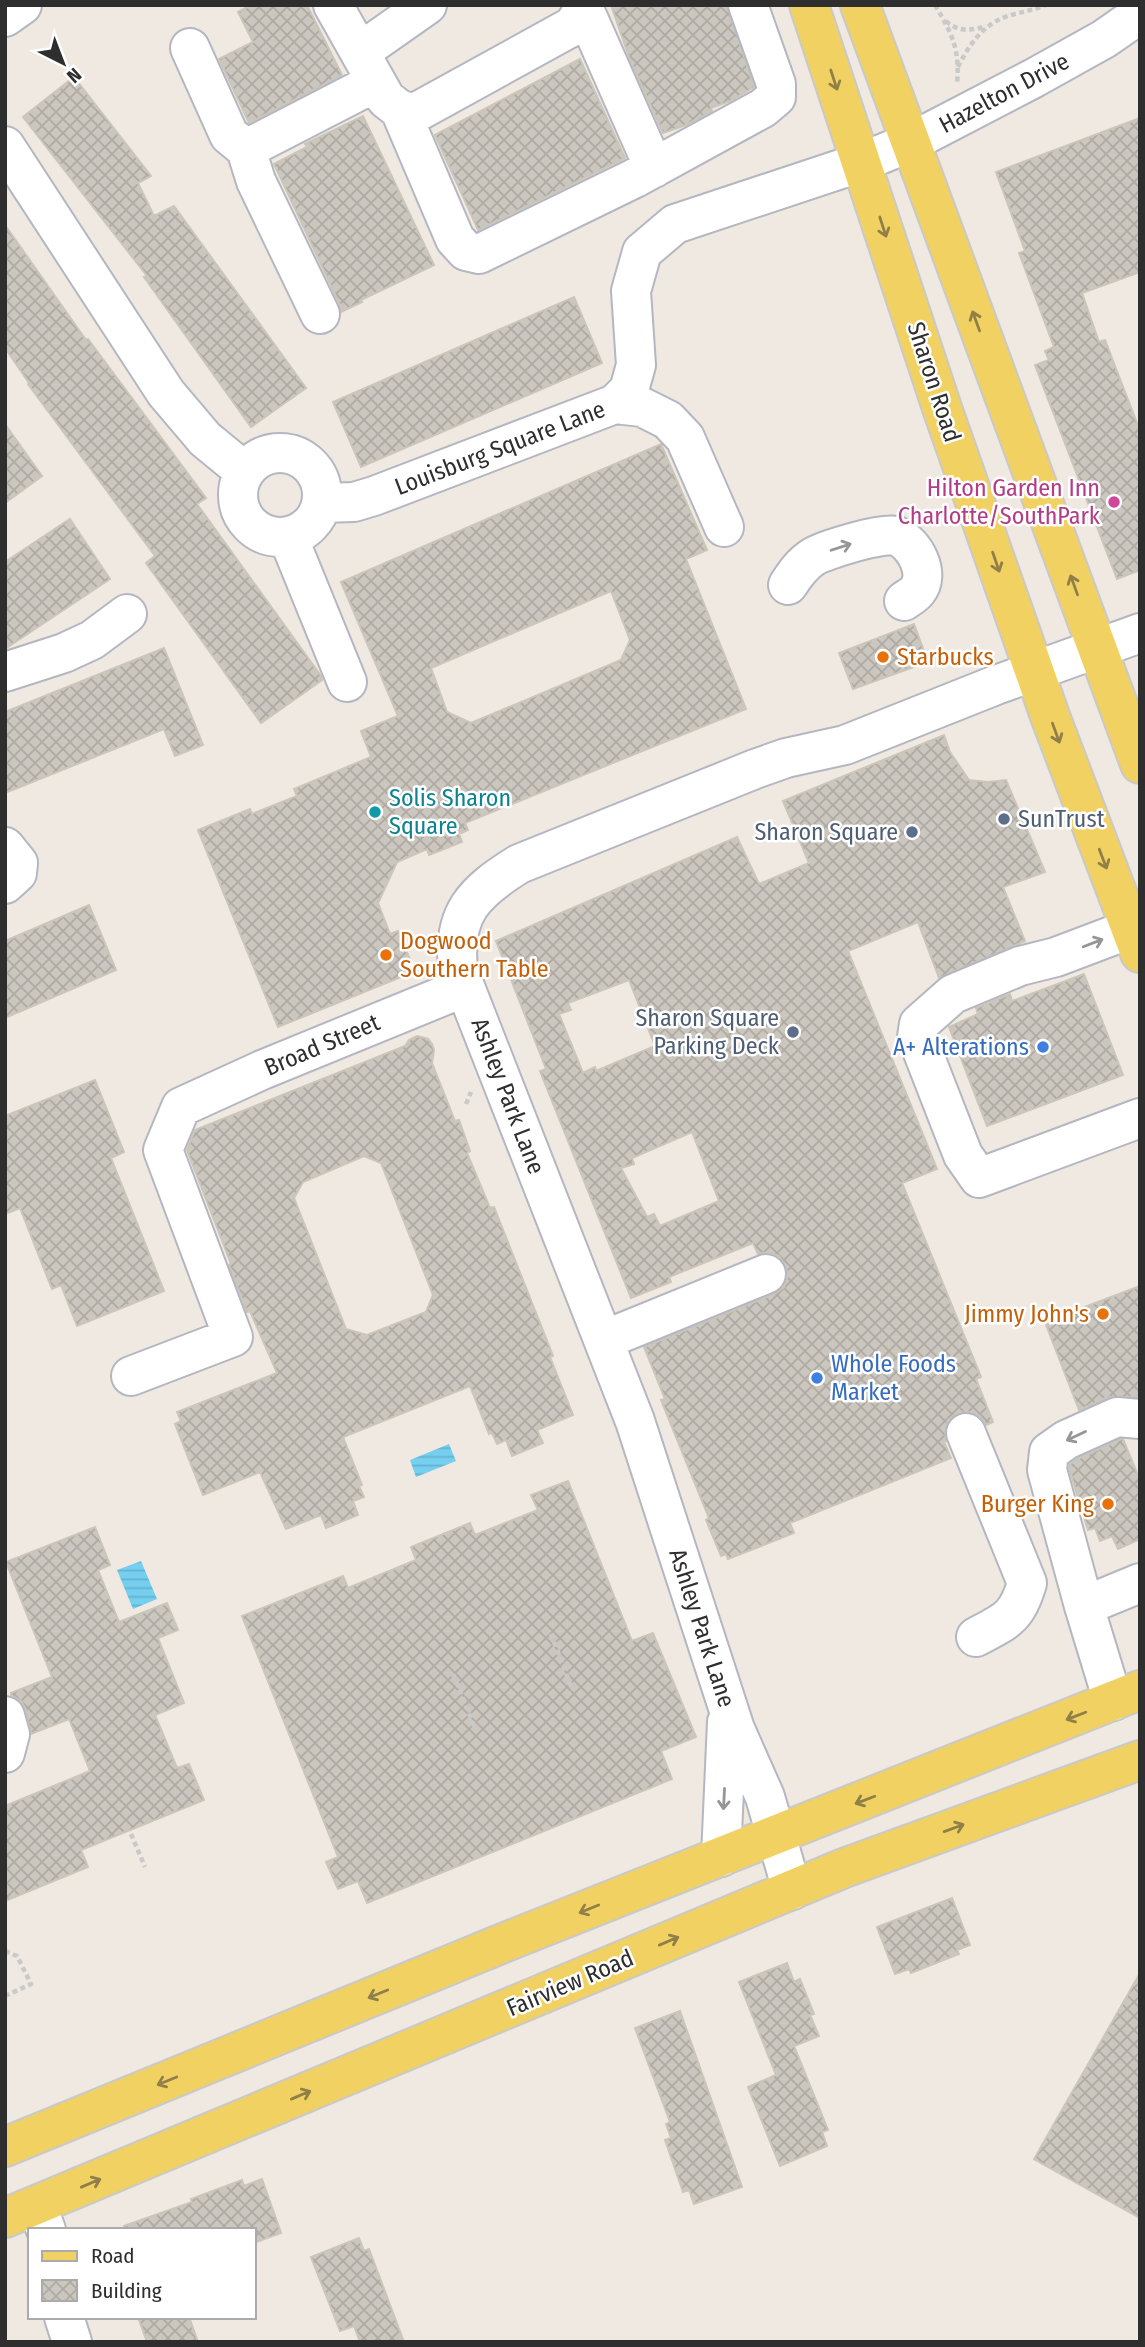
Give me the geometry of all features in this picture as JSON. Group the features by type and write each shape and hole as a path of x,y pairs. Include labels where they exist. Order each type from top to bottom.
{"main road":[{"name":"Sharon Road","path":"809,5 942,408 1135,941"},
{"path":"860,5 1140,764"},
{"path":"6,2144 1126,1696"},
{"name":"Fairview Road","path":"29,2218 793,1889 1140,1760"}],"street":[{"path":"5,17 22,5"},
{"path":"333,5 378,81 455,239 466,251 479,254 654,168 762,108 776,97 776,84 748,5"},
{"path":"246,149 378,81 427,5"},
{"path":"378,81 415,113 573,26 584,7"},
{"path":"584,7 654,168"},
{"name":"Hazelton Drive","path":"862,162 911,142 1034,78 1111,34 1140,14"},
{"path":"190,48 229,135 246,149 256,181 320,314"},
{"path":"5,146 166,393 205,439 244,471"},
{"name":"Louisburg Square Lane","path":"322,503 354,502 374,496 615,404 629,390 636,365 631,291 642,252 675,224 862,162"},
{"path":"615,404 642,407 668,420 685,438 724,527"},
{"path":"272,453 289,453 304,459 316,471 323,486 322,503 316,519 304,530 288,537 272,537 256,531 244,519 238,503 238,486 244,471 256,459 272,453"},
{"path":"788,585 797,570 815,555 884,534 897,536 920,561 924,575 918,591 904,601"},
{"path":"288,537 347,682"},
{"path":"5,672 64,653 92,640 127,614"},
{"name":"Ashley Park Lane","path":"793,1889 765,1797 736,1730 635,1420 458,969 456,946 461,921 474,898 495,879 519,864 755,769 786,758 845,745 1140,633"},
{"path":"5,847 18,863 17,873 5,884"},
{"path":"1135,941 1020,966 953,994 919,1024 917,1037 928,1108 979,1178 1140,1118"},
{"path":"932,1013 959,1011 1034,981 1056,957"},
{"name":"Broad Street","path":"131,1376 233,1337 163,1150 181,1107 285,1060 465,987"},
{"path":"604,1340 766,1274"},
{"path":"1126,1696 1084,1606 1047,1470 1049,1452 1066,1440 1117,1418 1140,1419"},
{"path":"966,1433 1027,1583 1021,1605 1004,1622 976,1637"},
{"path":"1084,1606 1140,1583"},
{"path":"721,1857 728,1706"},
{"path":"5,1716 10,1734 5,1753"},
{"path":"65,2319 72,2342"}],"path":[{"path":"935,5 953,38 958,67 957,83"},
{"path":"943,19 951,27 975,29 1046,5"},
{"path":"958,67 967,48 990,24"},
{"path":"551,1634 572,1689"},
{"path":"453,1674 475,1728"},
{"path":"131,1834 145,1867"},
{"path":"5,1951 17,1956 31,1984 5,1996"}],"water":[{"path":"449,1444 456,1461 416,1477 410,1460"},
{"path":"141,1561 157,1599 133,1609 117,1570"}],"building":[{"path":"251,5 307,5 342,75 249,123 219,59 253,42 238,12"},
{"path":"611,5 727,5 754,87 711,108 712,111 686,125 663,133 630,60"},
{"path":"580,59 625,158 478,230 435,135"},
{"path":"74,77 151,176 138,183 154,216 174,206 306,388 251,427 144,277 147,276 23,117"},
{"path":"363,116 434,265 341,312 274,164 307,147 305,144"},
{"path":"1140,118 1140,272 1082,293 1099,342 1105,340 1140,431 1140,570 1117,579 1035,365 1049,360 1045,351 1054,347 1019,253 1025,251 996,172"},
{"path":"5,225 86,340 88,339 206,498 197,504 321,676 322,680 261,723 146,563 155,556 28,384 5,348"},
{"path":"574,297 602,363 361,467 333,402"},
{"path":"5,424 42,476 5,503"},
{"name":"Solis Sharon Square","path":"661,444 707,550 686,559 746,709 465,823 468,830 459,834 462,842 429,855 427,849 397,862 378,903 390,934 398,931 411,962 402,966 406,975 278,1027 198,830 250,809 252,814 297,796 294,789 371,757 361,731 398,716 341,582","holes":["611,591 630,640 621,660 471,723 447,712 431,668"]},
{"path":"70,519 110,579 5,649 5,562"},
{"name":"Starbucks","path":"914,624 928,662 853,689 839,653"},
{"path":"164,648 203,745 175,756 164,729 5,793 5,712"},
{"path":"944,735 950,752 969,780 1006,780 1045,872 1003,887 1025,941 939,978 918,922 848,951 937,1169 902,1183 981,1377 976,1379 993,1422 986,1425 980,1416 970,1412 957,1413 948,1420 945,1429 944,1442 951,1458 790,1523 794,1533 728,1559 726,1554 721,1556 706,1520 709,1518 661,1400 665,1399 644,1347 774,1294 784,1287 788,1276 786,1266 779,1256 768,1252 758,1254 753,1243 669,1277 671,1282 631,1298 540,1071 546,1069 496,941 737,837 759,884 809,863 783,801","holes":["629,980 655,1046 596,1071 595,1067 583,1073 559,1014 571,1010 568,1003","692,1132 719,1201 660,1226 654,1214 647,1217 621,1168 634,1164 632,1158"]},
{"path":"89,905 116,970 5,1018 5,941"},
{"path":"1084,974 1123,1075 987,1126 949,1027 978,1014 976,1008 1010,994 1012,1001"},
{"path":"417,1036 428,1039 432,1044 432,1063 455,1121 459,1120 470,1151 467,1153 490,1208 494,1207 553,1356 550,1357 573,1415 537,1430 543,1443 512,1456 506,1440 497,1444 492,1433 489,1434 470,1386 343,1437 362,1485 359,1486 364,1497 353,1501 358,1515 326,1528 321,1515 286,1529 260,1472 203,1495 175,1424 181,1421 177,1412 277,1373 250,1311 247,1312 187,1150 195,1130 405,1046","holes":["364,1156 381,1163 433,1295 426,1312 367,1335 346,1329 294,1198 303,1182"]},
{"path":"95,1080 124,1152 111,1158 164,1291 77,1326 61,1285 52,1289 20,1208 5,1214 5,1116"},
{"path":"1140,1286 1140,1397 1109,1397 1079,1410 1045,1322"},
{"name":"Burger King","path":"1121,1439 1140,1480 1140,1539 1118,1549 1112,1536 1100,1541 1095,1528 1088,1530 1069,1468 1077,1459"},
{"path":"568,1481 632,1641 653,1633 696,1737 661,1751 672,1779 367,1903 358,1881 338,1889 326,1862 338,1857 242,1616 343,1576 348,1588 416,1560 411,1547 470,1523 475,1535 538,1510 531,1495"},
{"path":"95,1527 110,1565 98,1570 119,1622 167,1603 178,1630 158,1638 184,1703 155,1715 177,1768 189,1764 204,1800 81,1850 88,1867 5,1901 5,1806 90,1771 69,1719 31,1734 26,1710 21,1701 11,1695 52,1677 6,1562"},
{"path":"952,1898 970,1945 957,1950 959,1954 911,1973 909,1969 895,1974 877,1927"},
{"path":"787,1963 794,1982 800,1979 814,2014 810,2015 819,2036 794,2046 828,2130 822,2132 827,2146 780,2166 748,2087 776,2075 739,1982"},
{"path":"1140,1973 1140,2218 1034,2159"},
{"path":"680,2011 742,2187 694,2204 689,2190 683,2192 665,2140 671,2138 666,2124 670,2122 635,2028"},
{"path":"262,2179 281,2233 256,2242 256,2228 124,2228 242,2180 244,2186"},
{"path":"359,2238 364,2251 369,2249 404,2342 360,2342 354,2326 340,2331 311,2257"},
{"path":"139,2319 190,2319 198,2342 147,2342"}],"place":[{"name":"Hilton Garden Inn Charlotte/SouthPark","path":"1114,502"},
{"name":"Starbucks","path":"883,657"},
{"name":"Solis Sharon Square","path":"375,812"},
{"name":"SunTrust","path":"1004,819"},
{"name":"Sharon Square","path":"912,832"},
{"name":"Dogwood Southern Table","path":"386,955"},
{"name":"Sharon Square Parking Deck","path":"793,1032"},
{"name":"A+ Alterations","path":"1043,1047"},
{"name":"Jimmy John's","path":"1103,1314"},
{"name":"Whole Foods Market","path":"817,1378"},
{"name":"Burger King","path":"1108,1504"}]}
